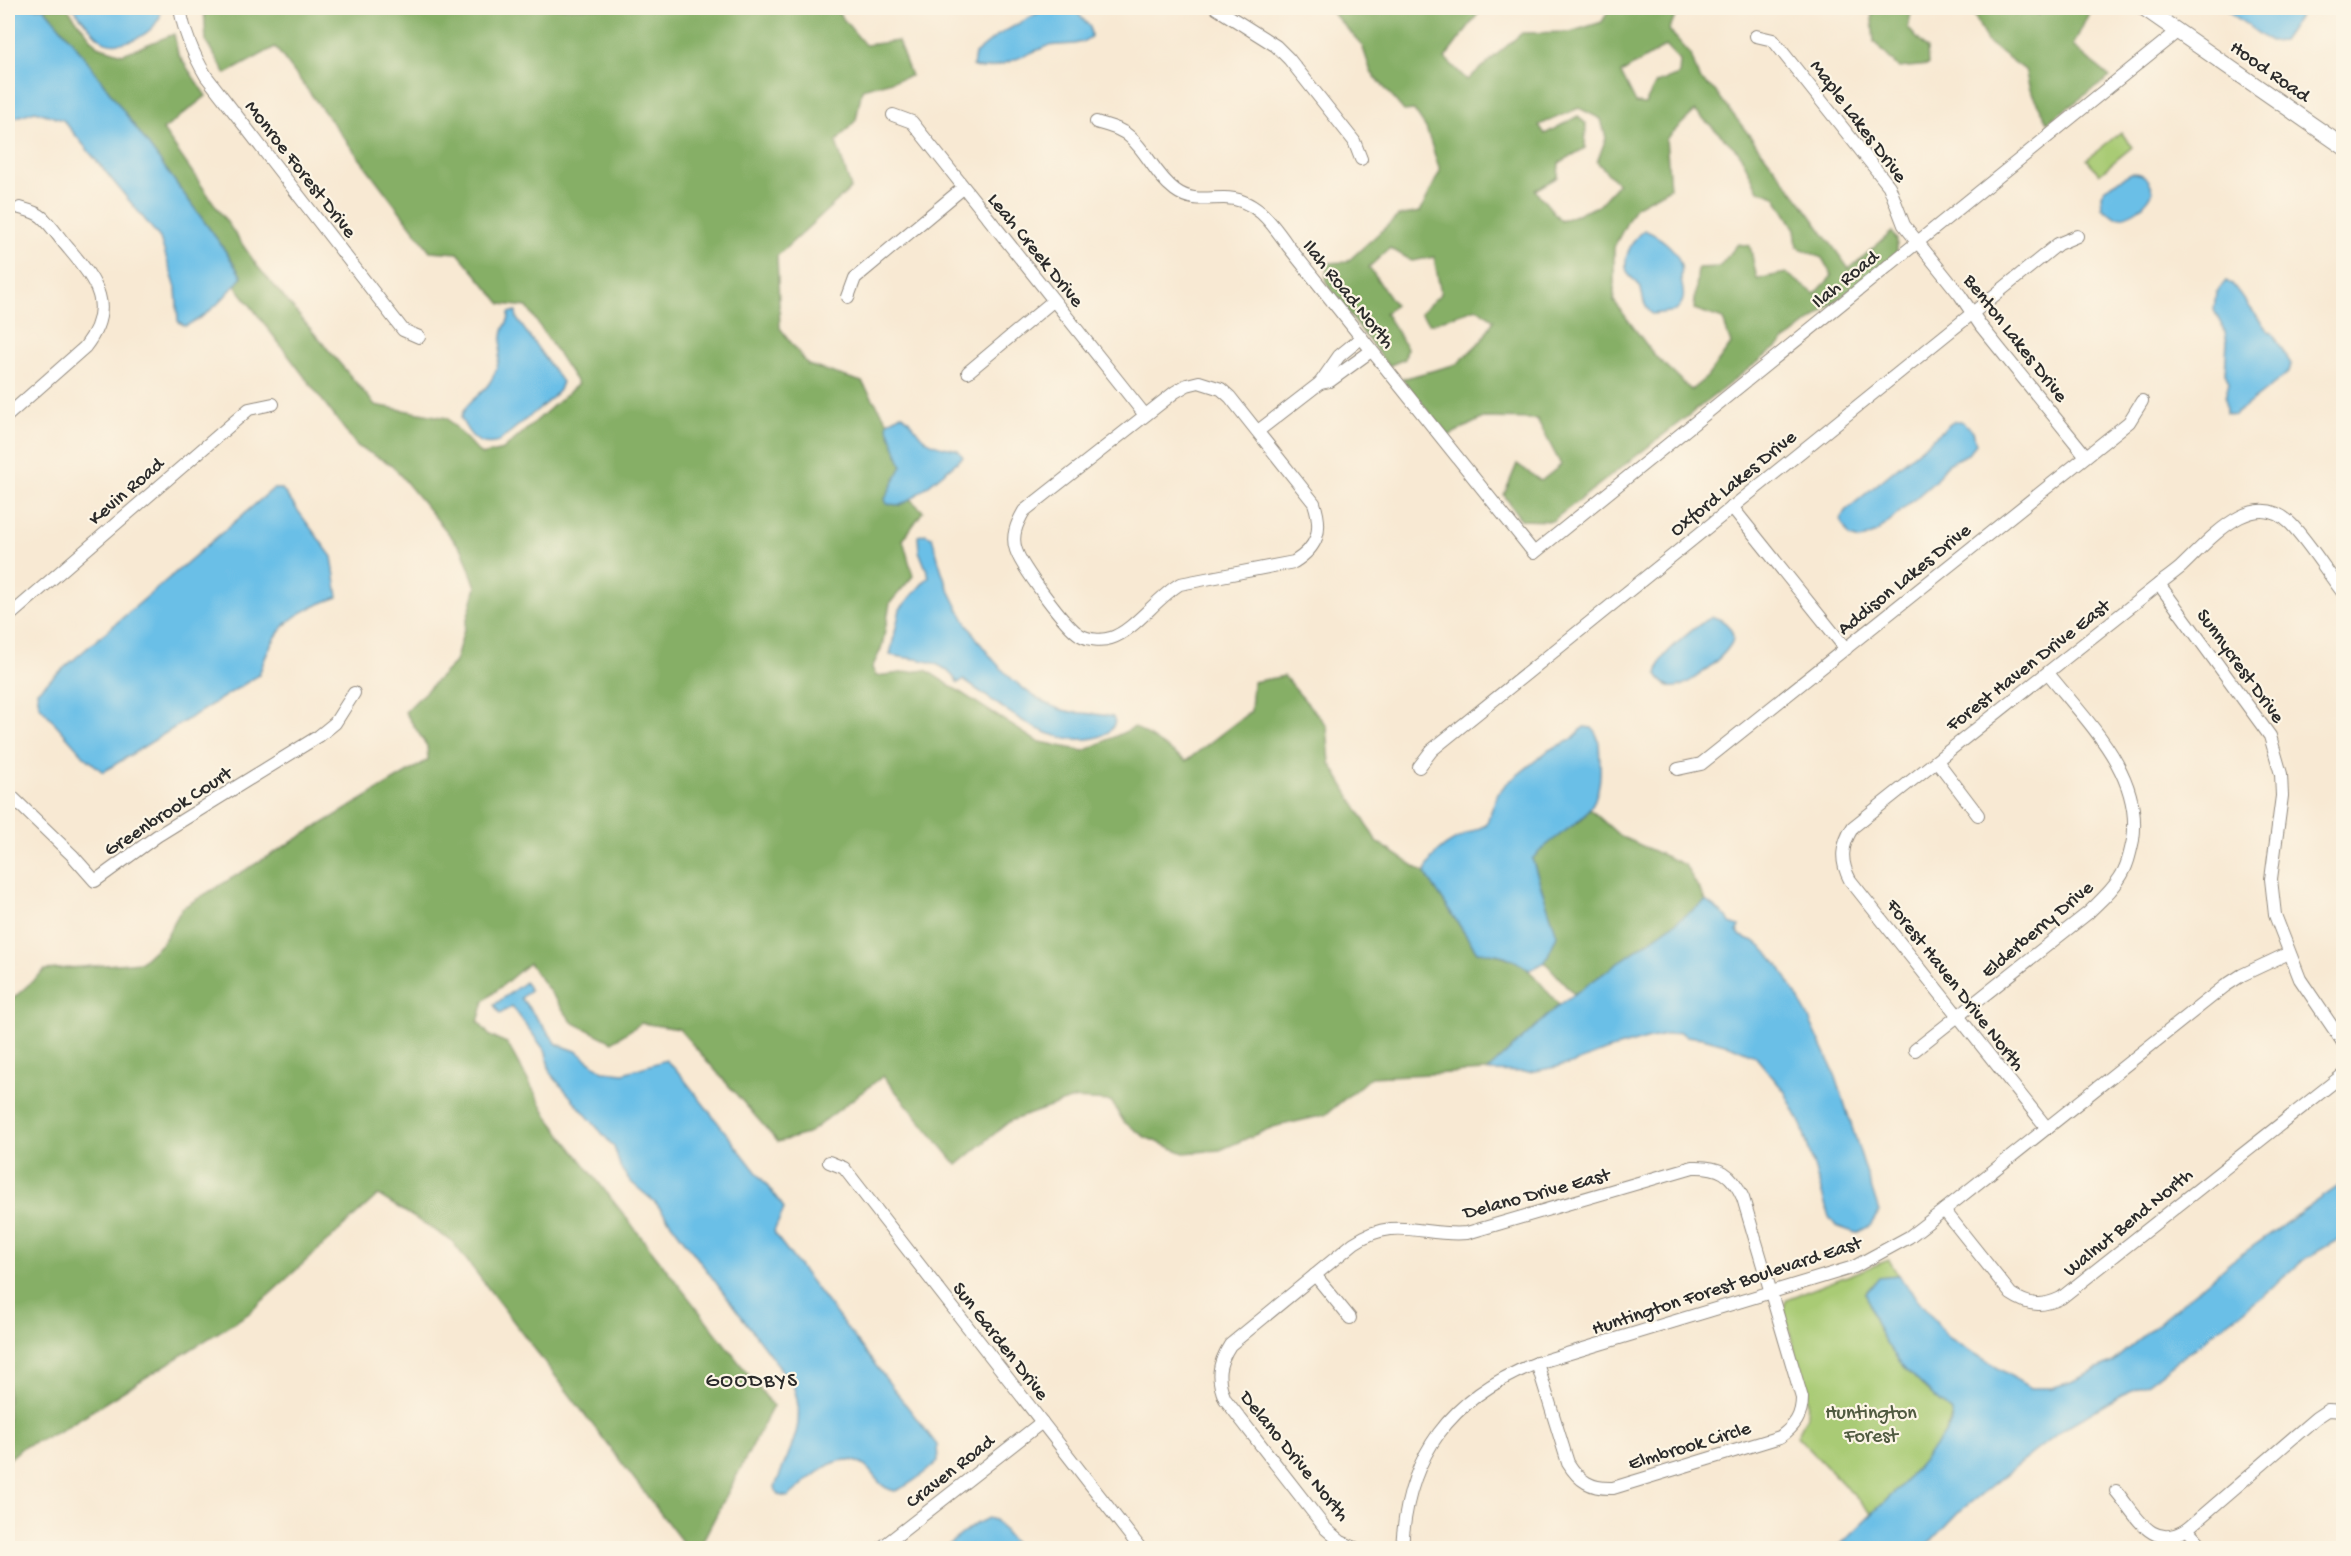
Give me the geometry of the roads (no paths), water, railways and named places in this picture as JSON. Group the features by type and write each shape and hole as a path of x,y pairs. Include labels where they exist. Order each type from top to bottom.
{"street":[{"name":"Monroe Forest Drive","path":"180,8 183,28 194,56 206,76 403,330 419,337"},
{"path":"1216,8 1276,46 1289,59 1354,141 1361,159"},
{"name":"Hood Road","path":"2144,8 2343,147"},
{"name":"Ilah Road","path":"1534,553 2178,32"},
{"name":"Maple Lakes Drive","path":"1756,36 1773,40 1889,186 1904,225 1918,242"},
{"name":"Leah Creek Drive","path":"893,115 912,122 1145,415"},
{"name":"Ilah Road North","path":"1096,122 1117,129 1130,137 1176,191 1203,200 1224,198 1239,200 1254,206 1270,221 1371,351 1534,553"},
{"path":"848,297 855,278 963,188"},
{"path":"9,410 85,347 94,336 101,309 99,294 92,276 40,216 20,208"},
{"name":"Oxford Lakes Drive","path":"1419,767 1432,750 1731,507 2058,244 2077,236"},
{"name":"Benton Lakes Drive","path":"1918,242 2086,456"},
{"path":"968,372 1053,301"},
{"path":"1257,431 1320,383 1339,356 1361,338"},
{"path":"1320,383 1330,381 1371,351"},
{"path":"1199,382 1221,389 1314,503 1319,518 1318,533 1305,556 1294,562 1180,584 1169,590 1125,630 1112,638 1096,640 1081,636 1069,627 1022,563 1016,550 1014,536 1016,524 1024,512 1145,415 1187,385 1199,382"},
{"name":"Addison Lakes Drive","path":"1678,769 1701,764 1846,649 2129,422 2142,401"},
{"name":"Kevin Road","path":"8,616 249,409 273,404"},
{"path":"1731,507 1846,649"},
{"name":"Forest Haven Drive East","path":"1843,861 1844,844 1853,827 2182,566 2200,547 2238,517 2266,511 2278,514 2291,524 2343,594"},
{"name":"Sunnycrest Drive","path":"2159,584 2262,722 2277,753 2282,796 2271,879 2275,915 2300,979 2343,1044"},
{"name":"Elderberry Drive","path":"1915,1050 2100,902 2121,878 2130,855 2134,832 2133,810 2130,789 2122,770 2048,672"},
{"name":"Greenbrook Court","path":"8,793 72,855 95,881 157,836 319,736 335,723 354,693"},
{"path":"1937,761 1978,815"},
{"name":"Forest Haven Drive North","path":"1843,861 1850,880 2047,1128"},
{"name":"Huntington Forest Boulevard East","path":"1402,1548 1408,1496 1423,1458 1461,1409 1481,1392 1508,1374 1537,1363 1771,1293 1854,1267 1874,1258 1909,1237 1944,1210 2225,986 2242,975 2289,953"},
{"name":"Walnut Bend North","path":"1944,1210 2011,1294 2023,1302 2035,1305 2047,1304 2061,1298 2343,1074"},
{"name":"Sun Garden Drive","path":"829,1162 844,1168 1140,1548"},
{"name":"Delano Drive East","path":"1218,1376 1220,1365 1230,1345 1364,1236 1388,1228 1401,1227 1452,1234 1483,1230 1693,1167 1720,1170 1737,1185"},
{"name":"Elmbrook Circle","path":"1537,1363 1568,1463 1574,1474 1587,1485 1600,1489 1613,1488 1780,1437 1791,1428 1802,1408 1802,1398 1737,1185"},
{"path":"1315,1275 1350,1318"},
{"name":"Delano Drive North","path":"1218,1376 1225,1399 1326,1529 1341,1542 1355,1548"},
{"path":"2116,1491 2152,1533 2164,1538 2176,1536 2316,1418 2328,1410 2343,1411"},
{"name":"Craven Road","path":"881,1548 1042,1422"},
{"path":"2187,1529 2204,1548"}],"water":[{"path":"8,8 44,8 76,46 222,246 242,277 216,305 194,322 185,326 178,321 176,288 160,238 63,120 35,111 8,120 8,62 14,23 8,13"},
{"path":"73,8 159,8 160,17 152,28 141,36 127,42 107,43 90,29"},
{"path":"1047,8 1073,8 1090,27 1091,37 1079,43 1045,47 998,66 979,68 973,66 975,54 998,35"},
{"path":"2224,8 2305,8 2282,41 2270,42"},
{"path":"2131,173 2145,177 2153,190 2138,210 2115,217 2102,207 2101,195 2105,188"},
{"path":"1644,230 1667,244 1679,260 1683,297 1676,311 1652,314 1645,305 1638,283 1629,275 1626,263 1629,251 1635,239"},
{"path":"2226,281 2233,285 2267,330 2273,334 2291,364 2289,372 2234,415 2226,413 2225,397 2229,383 2225,373 2227,342 2225,332 2214,310 2216,292"},
{"path":"516,311 517,319 562,382 552,398 498,442 480,442 467,430 461,418 465,408 492,378 509,313"},
{"path":"901,414 929,442 958,450 963,457 914,497 901,505 887,504 885,499 902,466 887,425"},
{"path":"1954,421 1961,421 1973,431 1976,444 1968,454 1947,464 1935,481 1876,533 1860,540 1850,537 1840,520 1845,511"},
{"path":"273,489 282,489 332,557 338,597 308,609 287,624 271,644 259,675 103,772 84,756 39,705 37,691"},
{"path":"925,534 932,537 944,577 958,608 993,660 1024,689 1059,709 1113,717 1115,722 1110,730 1094,738 1075,739 1040,730 1008,712 963,680 958,683 944,668 936,664 890,655 900,609 929,576 919,551 918,536"},
{"path":"1713,617 1729,627 1733,635 1731,644 1712,664 1686,683 1678,687 1665,684 1657,675 1660,663 1665,656 1693,630"},
{"path":"1584,727 1592,728 1599,744 1599,783 1595,798 1589,810 1580,820 1545,846 1532,859 1557,935 1545,962 1529,970 1505,956 1477,952 1425,873 1429,864 1441,849 1486,825 1497,795 1505,785 1549,750 1571,740"},
{"path":"1706,901 1727,917 1730,923 1739,926 1737,931 1741,936 1754,941 1780,967 1807,1014 1836,1077 1879,1212 1870,1226 1856,1233 1836,1226 1829,1217 1802,1127 1785,1092 1755,1056 1732,1046 1686,1036 1680,1032 1608,1050 1571,1064 1530,1072 1487,1071 1559,1005"},
{"path":"525,982 530,990 521,998 557,1044 576,1051 603,1071 624,1073 666,1060 680,1074 782,1205 784,1209 774,1231 776,1236 937,1445 938,1461 923,1474 895,1491 883,1486 860,1463 849,1460 838,1461 816,1473 788,1497 778,1495 775,1487 798,1425 797,1400 793,1385 656,1203 631,1182 621,1169 614,1147 550,1073 546,1052 512,1006 500,1014 494,1005"},
{"path":"2343,1183 2343,1239 2339,1239 2306,1258 2262,1296 2148,1383 2121,1395 2062,1430 1960,1511 1925,1548 1837,1548 1900,1487 1944,1435 1951,1423 1952,1412 1899,1361 1882,1337 1866,1293 1879,1277 1898,1275 1948,1337 2030,1388 2051,1388 2071,1382 2111,1363 2232,1261"},
{"path":"988,1518 995,1520 1018,1548 944,1548 974,1525"}],"district":[{"name":"GOODBYS","path":"752,1379"}],"park label":[{"name":"Huntington Forest","path":"1871,1422"}]}
